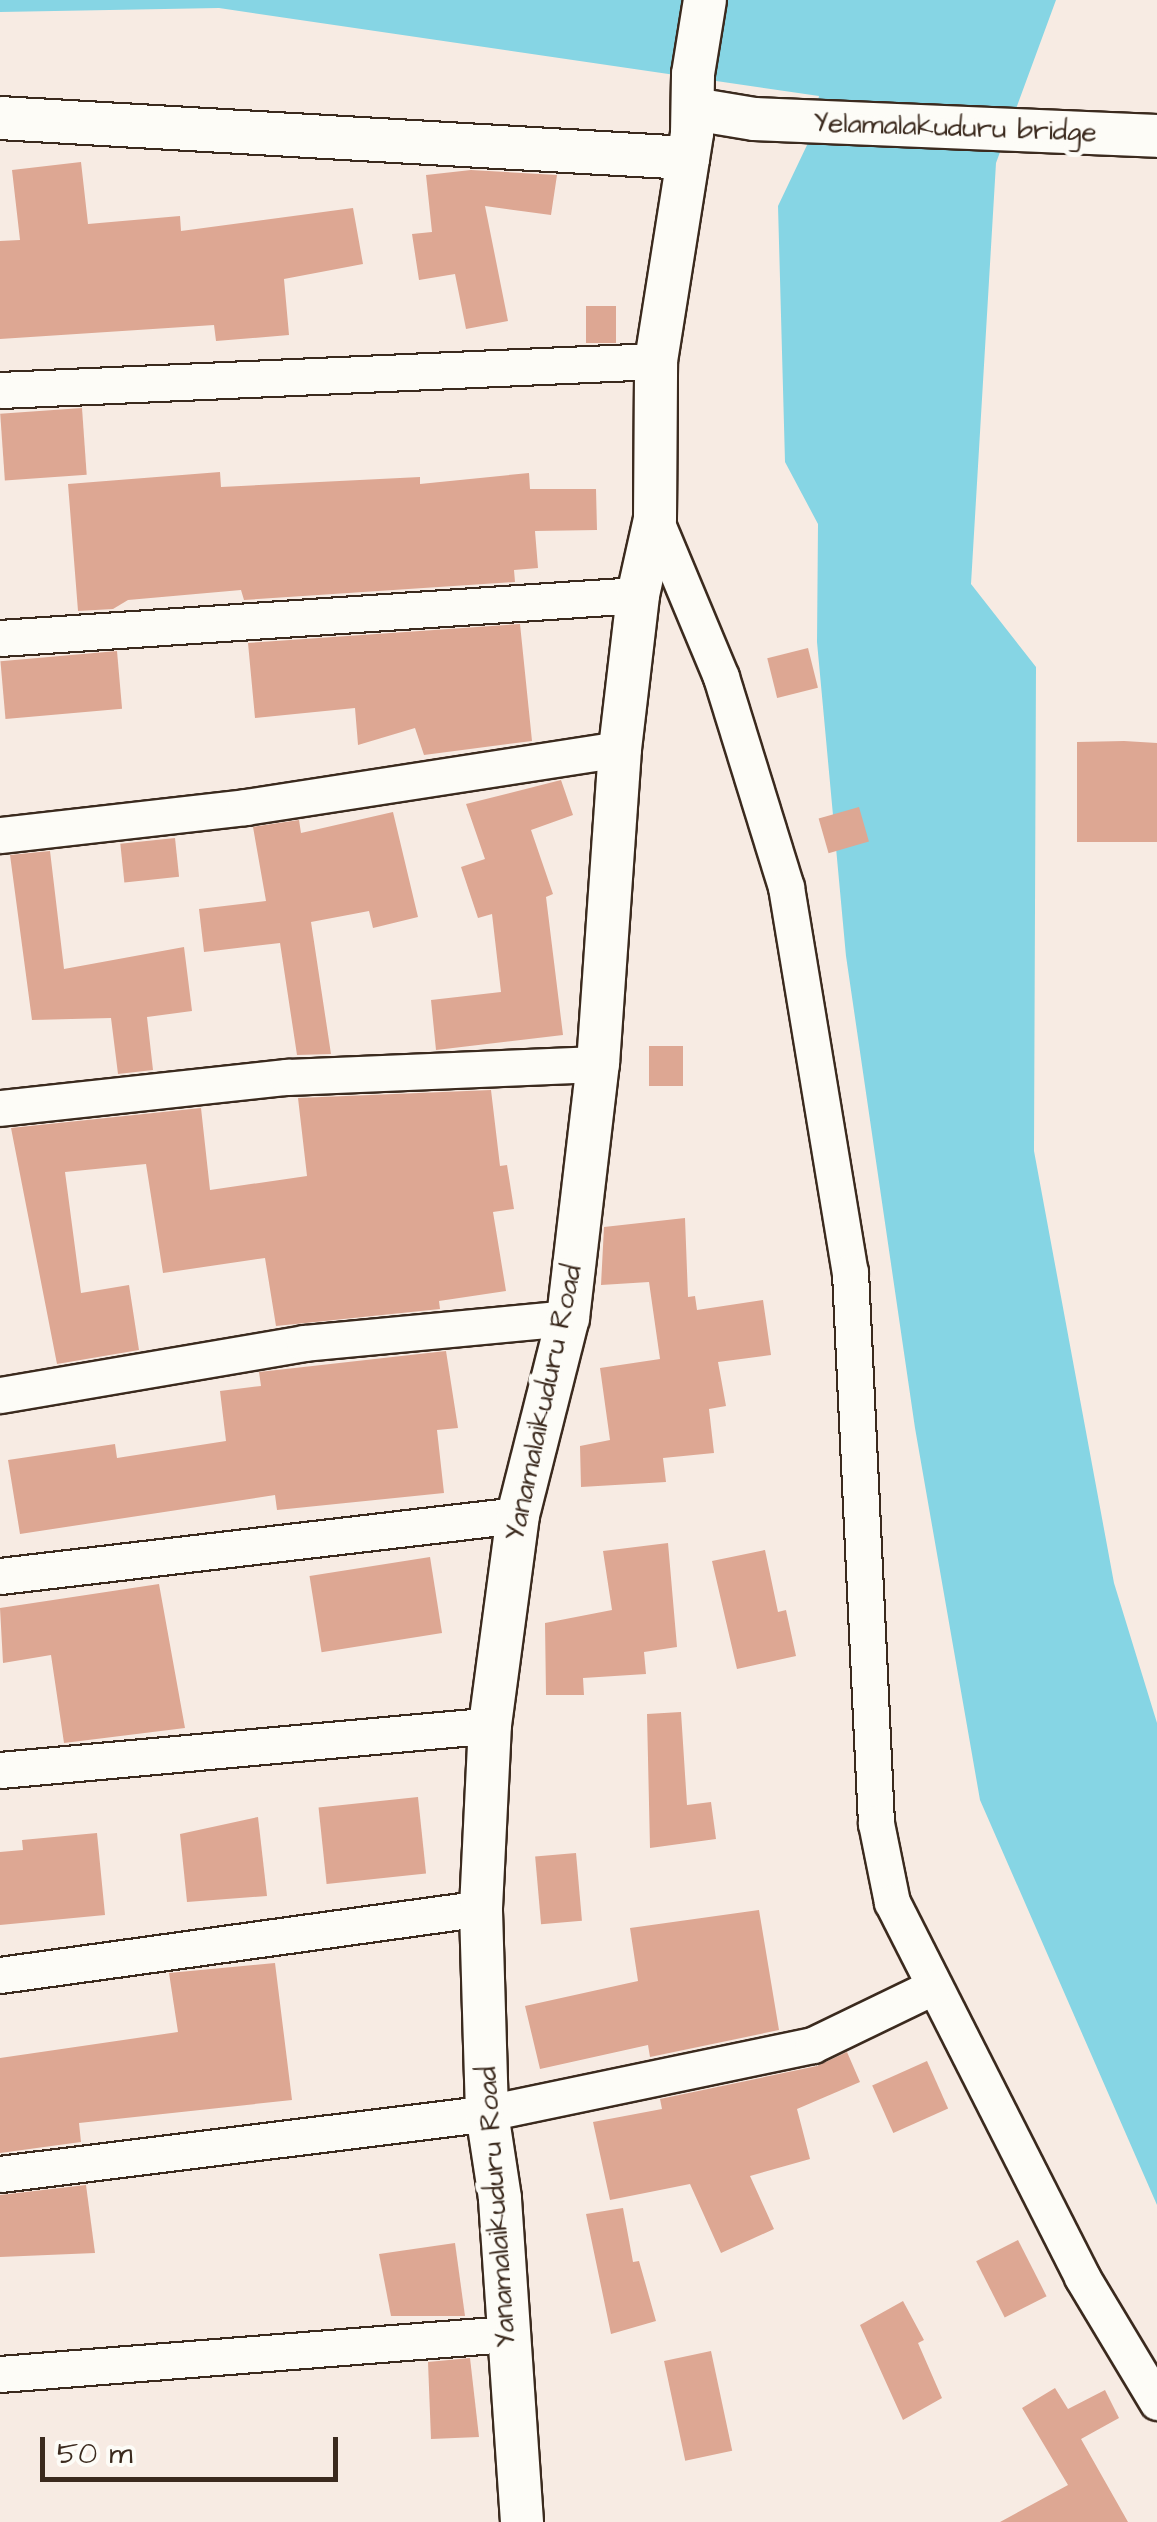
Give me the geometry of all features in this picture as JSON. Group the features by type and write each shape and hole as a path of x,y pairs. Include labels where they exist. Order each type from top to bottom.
{"street":[{"name":"Yanamalaikuduru Road","path":"522,2522 500,2198 487,2113 481,1908 490,1725 518,1515 568,1318 598,1064 620,749 638,594 655,519 656,360 688,158 705,0"},
{"name":"Yelamalakuduru bridge","path":"694,91 754,119 1157,136"},
{"path":"0,118 688,158"},
{"path":"0,390 656,360"},
{"path":"655,519 721,677 786,887 850,1272 876,1823 892,1902 931,1988 1082,2277 1157,2402"},
{"path":"0,638 638,594"},
{"path":"0,835 245,807 620,749"},
{"path":"0,1108 287,1077 598,1064"},
{"path":"0,1395 304,1343 568,1318"},
{"path":"0,1576 518,1515"},
{"path":"0,1770 490,1725"},
{"path":"0,1975 481,1908"},
{"path":"0,2174 487,2113 812,2044 931,1988"},
{"path":"0,2374 507,2334"}],"water":[{"path":"0,0 1056,0 996,163 971,584 1036,667 1034,1151 1114,1583 1157,1723 1157,2205 980,1800 915,1428 846,956 817,642 818,524 785,462 778,206 808,143 819,96 219,8 0,12"}],"building":[{"path":"81,162 88,224 180,216 181,231 353,208 363,264 284,279 289,335 216,341 214,325 0,339 0,241 20,240 12,170"},
{"path":"471,170 557,175 551,215 485,206 508,321 466,329 455,274 419,280 412,234 432,232 426,175"},
{"path":"586,306 616,306 616,343 586,343"},
{"path":"82,408 87,475 5,481 0,414"},
{"path":"220,472 221,487 420,477 420,484 529,473 530,489 596,489 597,530 535,531 538,568 514,570 515,582 244,600 241,590 128,600 113,609 78,611 68,484"},
{"path":"520,624 532,741 424,755 415,728 358,745 355,708 255,718 248,643"},
{"path":"808,648 818,688 777,698 767,658"},
{"path":"117,651 122,709 6,719 0,661"},
{"path":"1077,742 1157,743 1157,842 1077,842"},
{"path":"561,780 573,815 531,830 553,894 546,897 563,1035 436,1050 431,1000 501,992 492,914 478,918 461,867 485,859 466,804"},
{"path":"859,807 869,842 829,853 819,819"},
{"path":"393,812 418,917 373,928 369,911 311,922 331,1054 297,1055 280,943 204,952 199,909 266,901 253,827 299,820 301,833"},
{"path":"175,838 179,877 124,883 120,844"},
{"path":"50,851 64,969 184,947 192,1011 147,1017 153,1070 118,1074 111,1018 32,1020 10,855"},
{"path":"649,1046 683,1046 683,1086 649,1086"},
{"path":"491,1090 500,1166 507,1165 514,1209 493,1212 506,1291 439,1301 440,1309 276,1326 265,1258 163,1273 146,1164 65,1172 81,1293 129,1285 139,1350 57,1364 11,1128 201,1108 210,1190 307,1176 298,1098"},
{"path":"685,1218 688,1297 695,1296 697,1310 763,1300 771,1355 718,1362 726,1406 709,1409 714,1453 663,1458 666,1482 581,1487 580,1446 610,1440 600,1368 660,1359 649,1282 601,1285 604,1227"},
{"path":"446,1351 458,1428 437,1430 444,1493 277,1510 275,1495 20,1534 8,1460 115,1444 117,1458 226,1441 220,1391 261,1386 259,1372"},
{"path":"668,1543 677,1647 644,1652 646,1674 583,1678 584,1695 546,1695 545,1623 612,1610 603,1551"},
{"path":"765,1550 778,1612 786,1610 796,1656 737,1669 712,1561"},
{"path":"430,1557 442,1633 322,1652 310,1576"},
{"path":"159,1584 185,1728 64,1743 51,1655 3,1663 0,1608"},
{"path":"681,1712 687,1805 711,1802 716,1839 650,1848 647,1714"},
{"path":"418,1797 426,1874 327,1884 319,1807"},
{"path":"258,1817 267,1896 187,1902 180,1834"},
{"path":"97,1833 105,1915 0,1925 0,1852 23,1850 22,1840"},
{"path":"576,1853 582,1921 541,1924 535,1857"},
{"path":"759,1910 779,2030 650,2057 648,2045 540,2069 525,2006 638,1981 630,1928"},
{"path":"275,1963 292,2100 79,2123 81,2142 0,2153 0,2058 178,2032 169,1973"},
{"path":"847,2052 860,2082 797,2109 810,2159 750,2176 774,2229 721,2253 690,2184 610,2200 593,2122 662,2109 660,2099 817,2066"},
{"path":"927,2061 948,2109 893,2133 872,2085"},
{"path":"86,2185 95,2253 0,2257 0,2195"},
{"path":"623,2208 633,2262 639,2261 656,2321 611,2334 586,2214"},
{"path":"1018,2240 1047,2296 1005,2317 976,2261"},
{"path":"455,2243 465,2316 391,2316 379,2254"},
{"path":"903,2301 924,2340 918,2343 942,2398 903,2420 860,2325"},
{"path":"711,2351 732,2451 685,2461 664,2361"},
{"path":"470,2358 479,2437 431,2439 428,2362"},
{"path":"1055,2388 1068,2409 1105,2390 1119,2418 1081,2439 1128,2522 1000,2522 1068,2485 1022,2408"}]}
